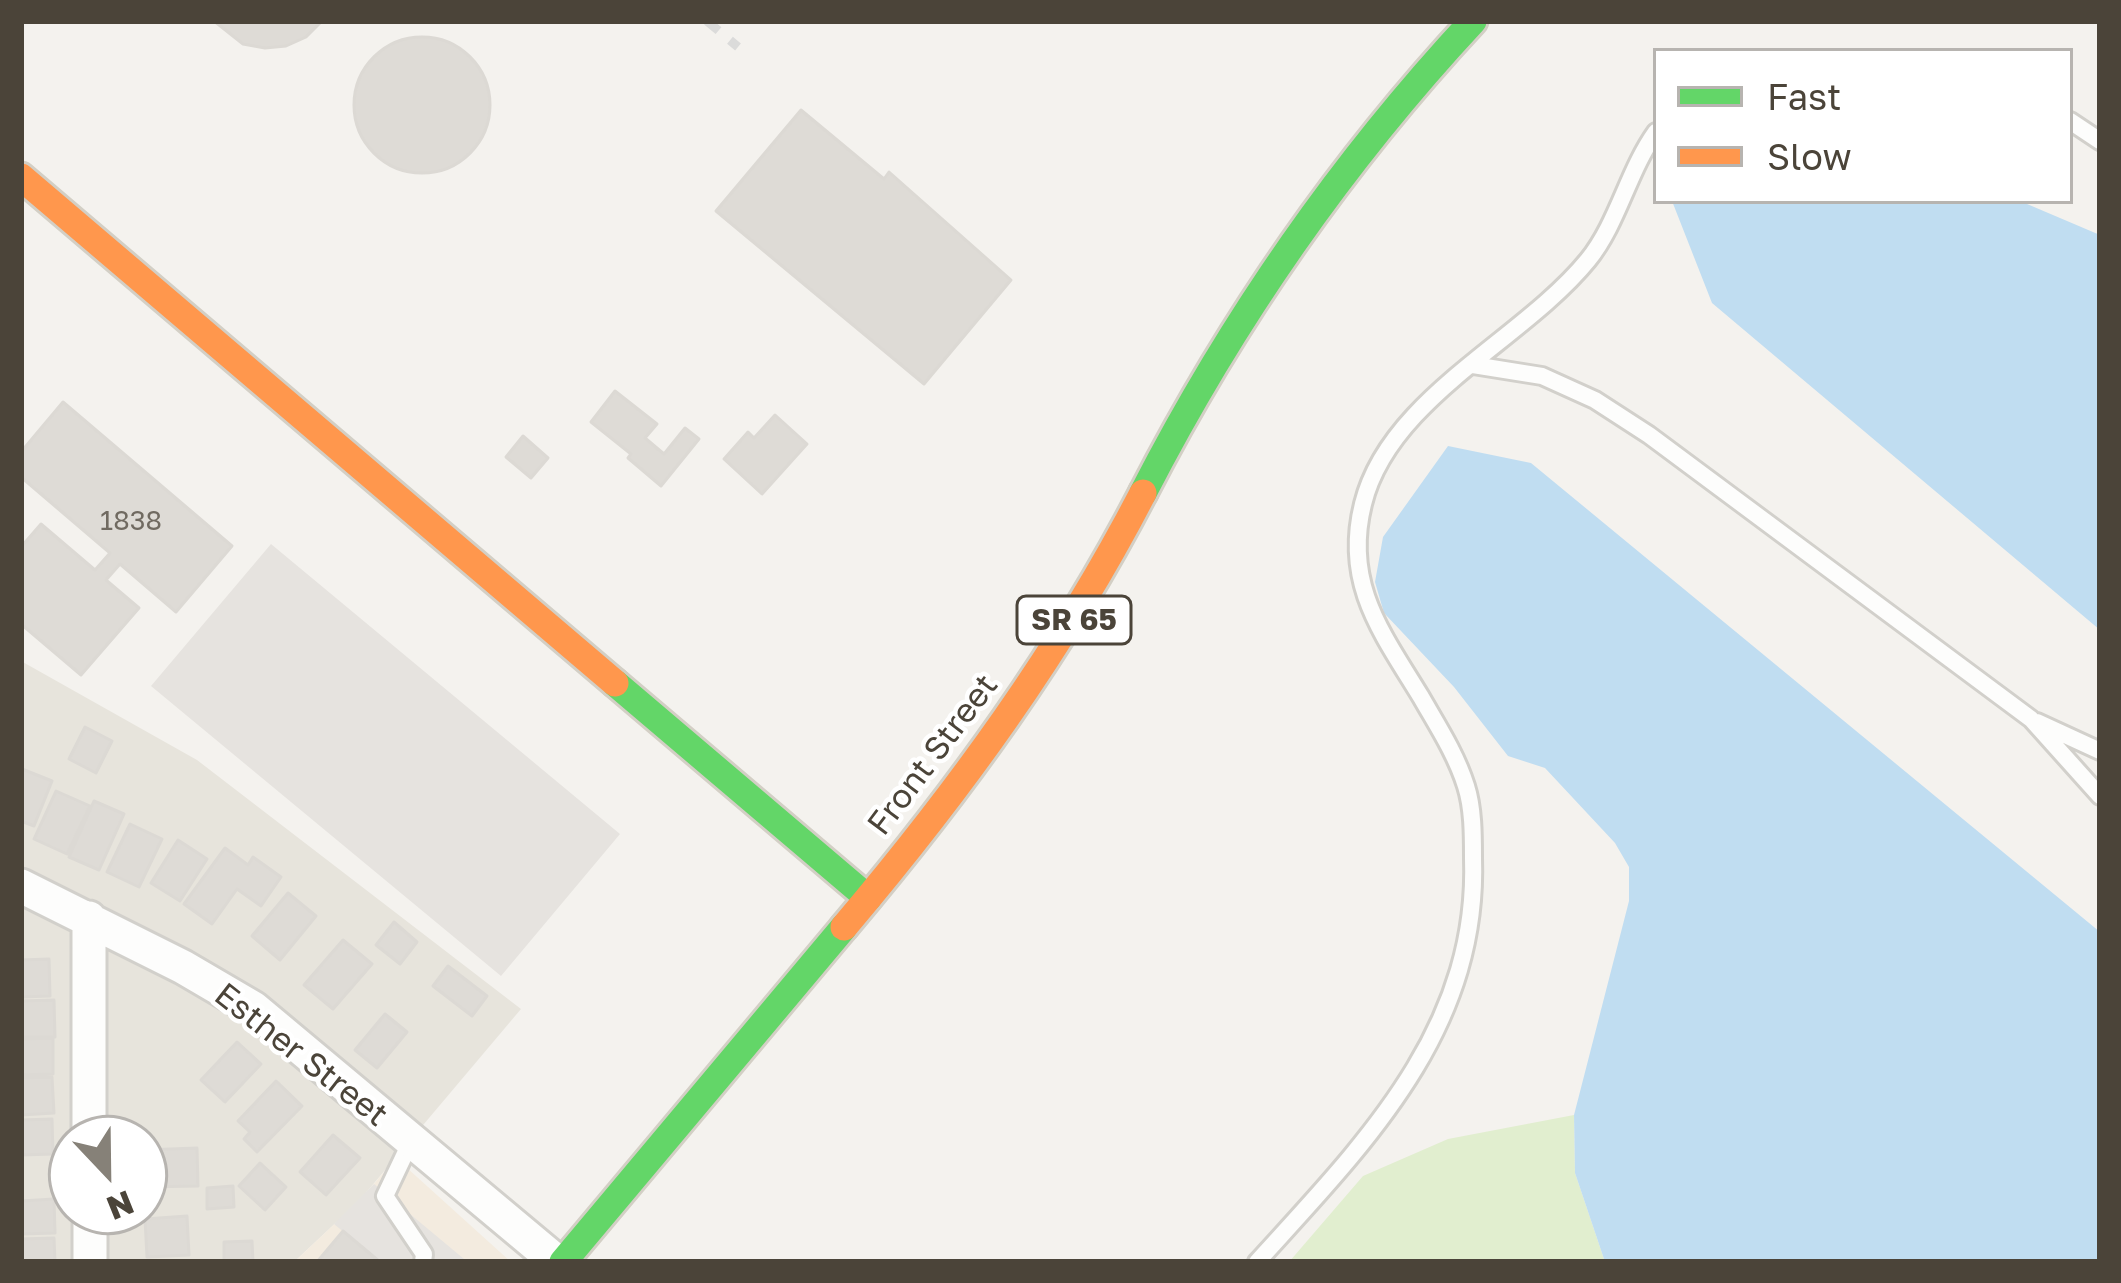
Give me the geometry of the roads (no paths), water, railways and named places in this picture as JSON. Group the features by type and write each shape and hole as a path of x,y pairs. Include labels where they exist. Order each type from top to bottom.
{"main road":[{"name":"Front Street","path":"568,1260 835,919 868,898 972,767 1048,661 1101,573 1202,382 1279,258 1412,87 1473,21"},
{"path":"21,177 868,898"}],"street":[{"name":"Esther Street","path":"21,886 253,1008 411,1141 568,1260"},
{"path":"89,918 89,1115"}],"lane":[{"path":"2073,123 2100,141"},
{"path":"1256,1262 1379,1124 1420,1062 1447,1008 1464,954 1474,886 1467,788 1450,748 1379,634 1362,583 1358,544 1362,505 1377,464 1405,424 1557,293 1591,257 1653,136"},
{"path":"1473,365 1541,376 1613,412 2031,719 2100,751"},
{"path":"2031,719 2100,796"},
{"path":"411,1141 385,1196 424,1254 423,1262"}],"water":[{"path":"1673,204 2027,204 2100,235 2100,630 1712,303"},
{"path":"1448,446 1531,463 2100,932 2100,1262 1605,1262 1575,1173 1574,1115 1629,901 1629,867 1615,843 1545,768 1508,756 1454,687 1384,613 1375,582 1383,537"}],"railway":[{"path":"707,21 738,47"}]}
